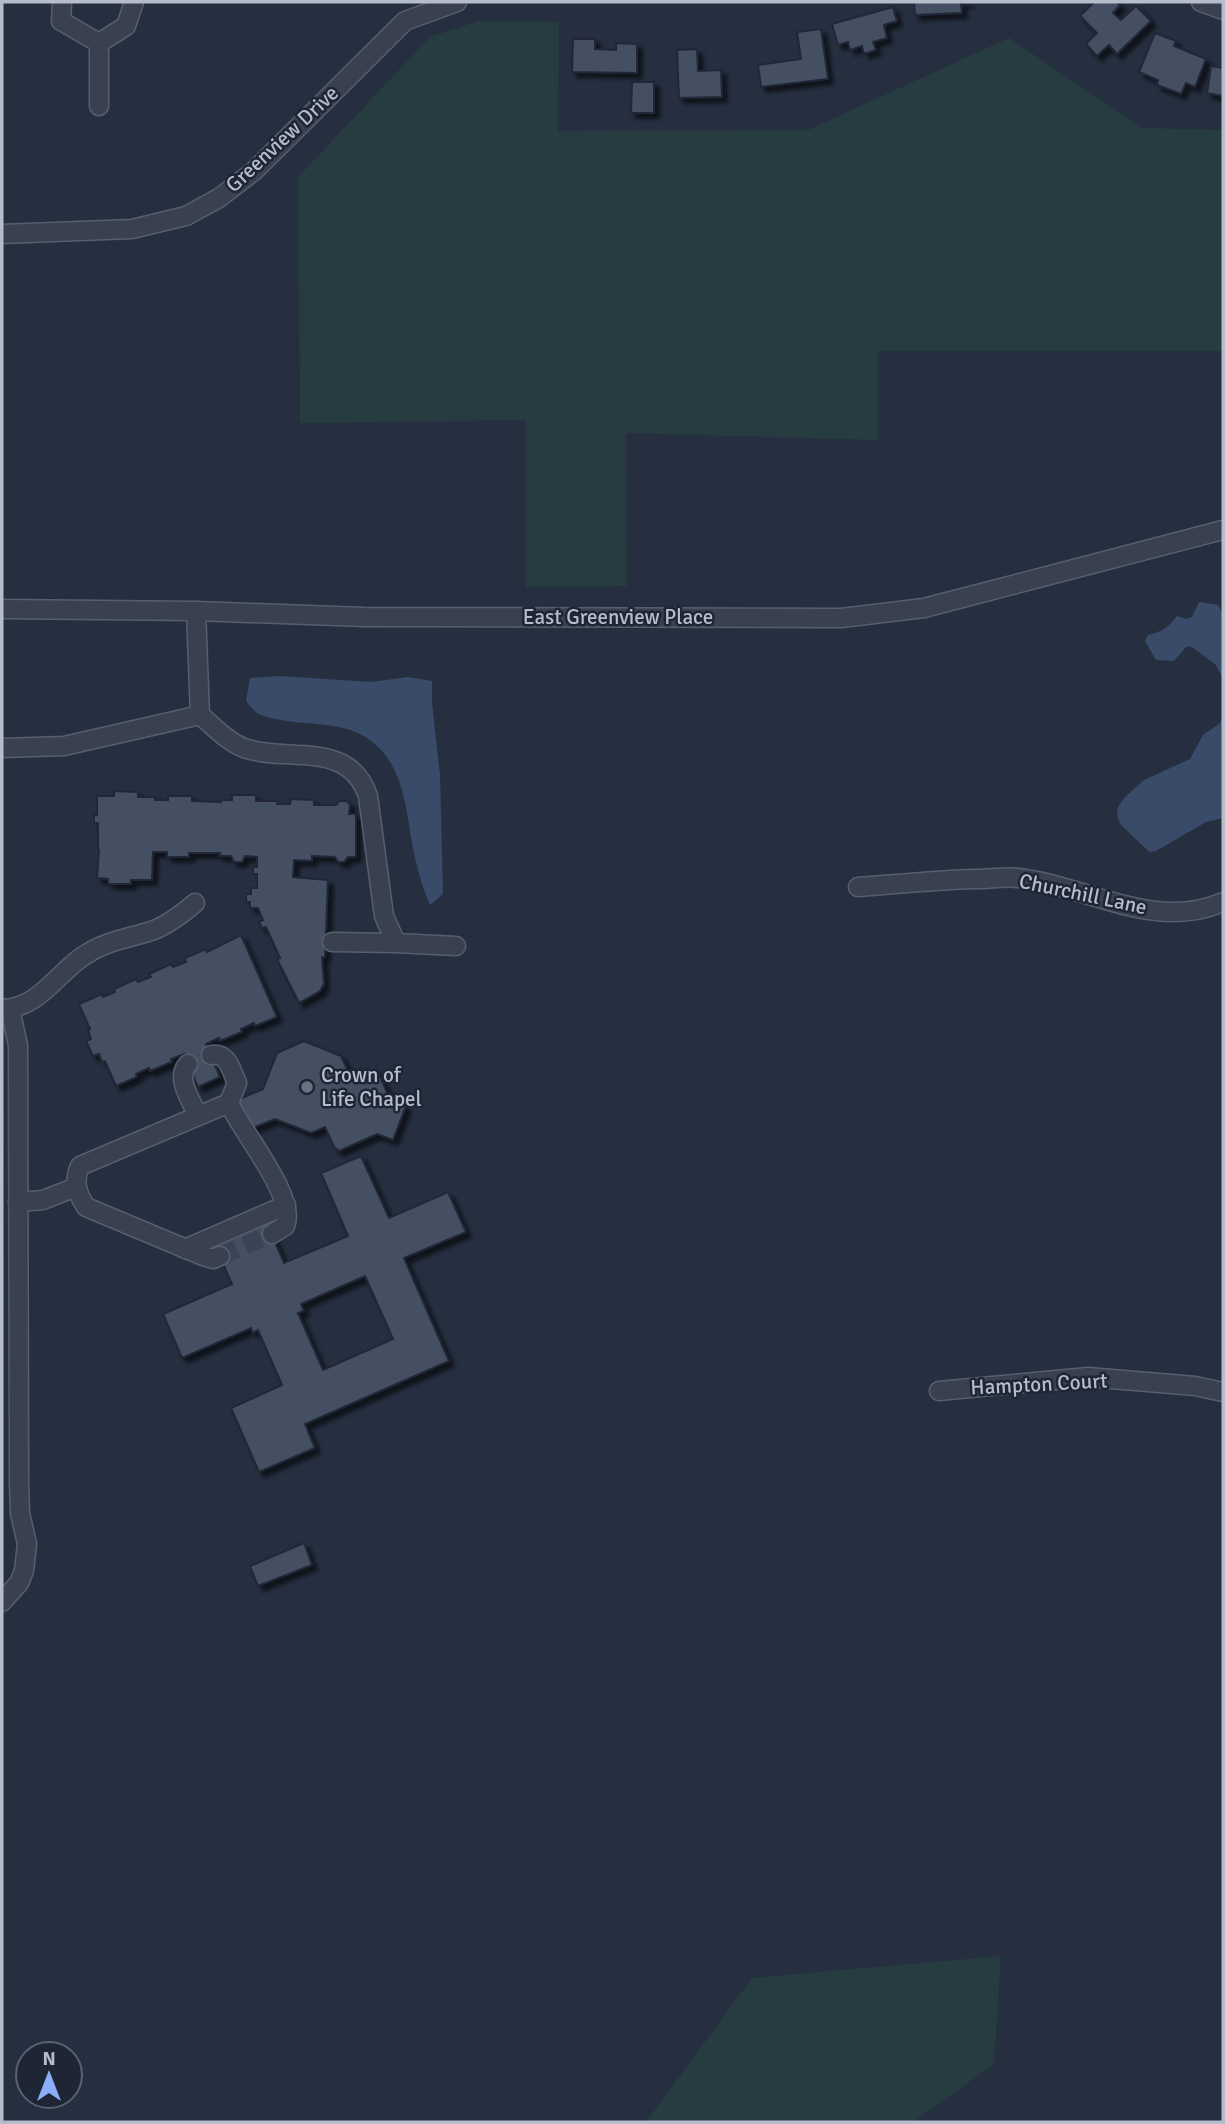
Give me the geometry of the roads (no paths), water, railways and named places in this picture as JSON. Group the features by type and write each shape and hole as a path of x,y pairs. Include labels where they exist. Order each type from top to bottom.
{"street":[{"path":"62,2 61,21 99,43"},
{"path":"99,43 126,26 134,2"},
{"name":"Greenview Drive","path":"2,234 132,229 186,216 219,198 254,171 405,21 457,2"},
{"path":"99,43 99,106"},
{"name":"East Greenview Place","path":"2,609 197,611 364,617 841,618 923,608 1223,530"},
{"path":"197,611 200,715 224,736 242,747 261,752 330,759 355,774 368,796 384,916 396,943"},
{"path":"2,748 64,746 200,715"},
{"name":"Churchill Lane","path":"859,887 1019,878 1131,908 1171,912 1211,908 1223,902"},
{"path":"2,1601 19,1583 27,1544 10,1484 10,1250 18,1202 18,1045 6,1009 32,1000 96,948 155,929 170,922 195,903"},
{"path":"332,942 456,946"},
{"path":"211,1055 220,1054 224,1057 237,1083 229,1103 236,1121 260,1154 286,1205 288,1214 285,1226 272,1234"},
{"path":"188,1064 182,1077 198,1116"},
{"path":"220,1256 209,1258 90,1209 83,1204 75,1177 80,1166 229,1103"},
{"path":"18,1202 43,1200 76,1187"},
{"path":"185,1249 286,1205"},
{"name":"Hampton Court","path":"939,1391 1088,1377 1195,1386 1223,1392"}],"water":[{"path":"1199,602 1218,605 1223,615 1223,679 1216,665 1192,647 1187,646 1174,661 1156,660 1145,641 1148,635 1165,628 1177,616 1186,619 1192,617"},
{"path":"279,676 371,682 408,677 432,681 440,775 443,894 430,905 416,863 404,797 390,761 369,739 355,732 257,713 246,701 250,678"},
{"path":"1223,718 1223,818 1206,822 1150,852 1121,825 1117,809 1124,798 1144,780 1190,759 1203,735"}],"tunnel":[{"path":"220,1256 272,1234"}],"place":[{"name":"Crown of Life Chapel","path":"307,1087"}]}
